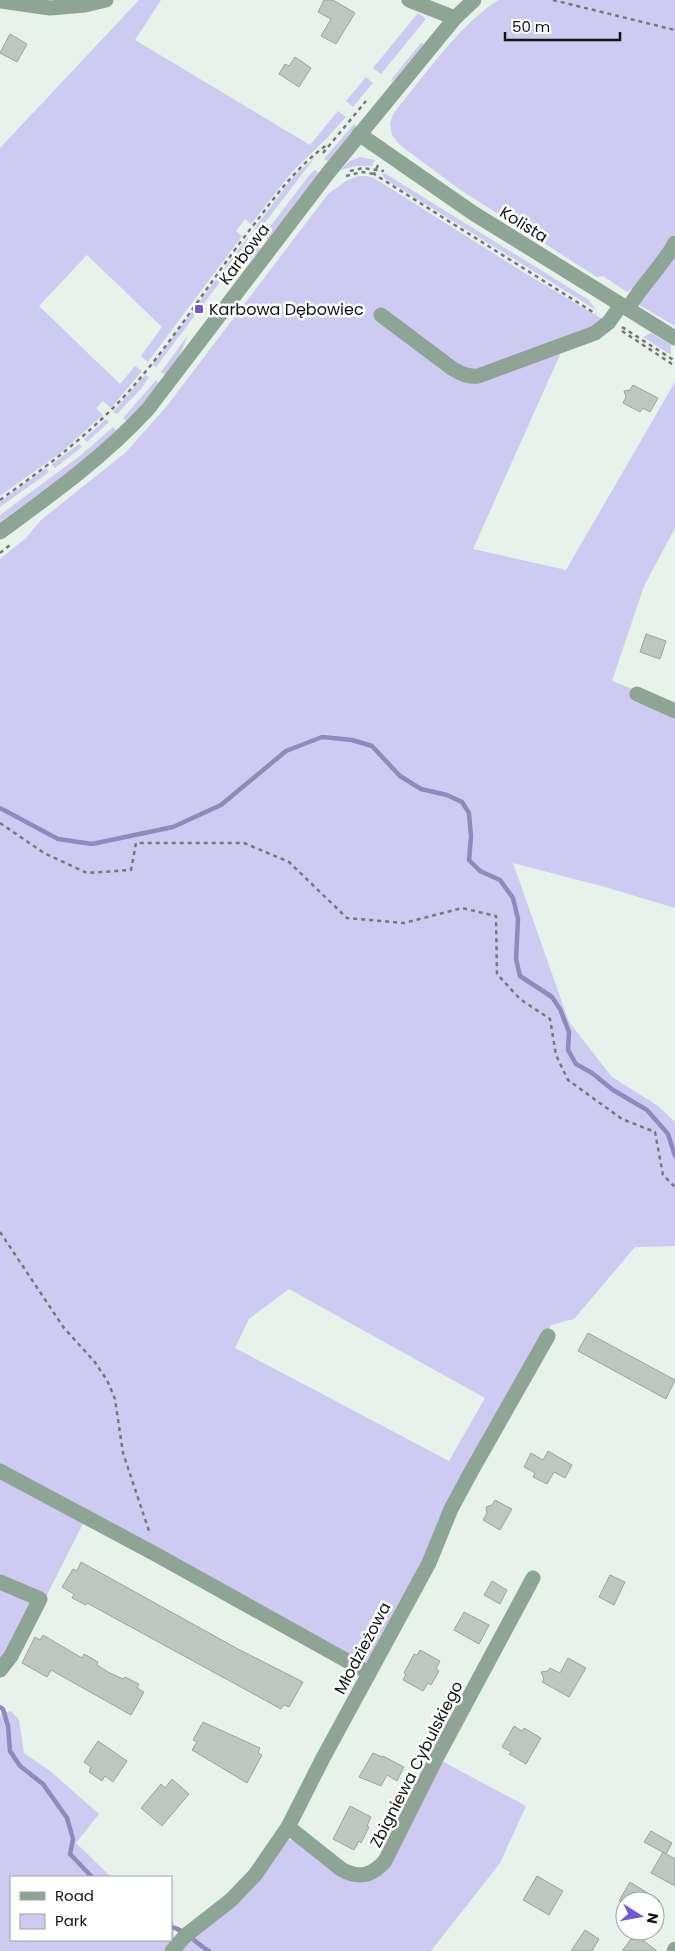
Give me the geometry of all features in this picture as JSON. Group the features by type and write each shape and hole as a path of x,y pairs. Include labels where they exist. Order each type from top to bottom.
{"street":[{"path":"0,1 50,8 85,5 106,0"},
{"path":"409,0 455,18"},
{"name":"Karbowa","path":"0,532 85,470 128,432 148,409 359,134 455,18 474,0"},
{"name":"Kolista","path":"359,134 458,203 675,338"},
{"path":"380,315 453,369 466,375 478,376 595,333 635,296 669,254 675,243"},
{"path":"637,694 675,710"},
{"name":"Młodzieżowa","path":"172,1951 185,1936 232,1900 255,1875 288,1827 369,1672 429,1563 451,1509 548,1336"},
{"path":"0,1471 369,1672"},
{"name":"Zbigniewa Cybulskiego","path":"288,1827 350,1874 360,1876 378,1870 385,1861 437,1757 533,1578"},
{"path":"0,1582 40,1599 11,1656 0,1670"}],"path":[{"path":"553,0 675,30"},
{"path":"0,500 61,454 108,414 148,369 248,232 294,173 313,155 332,141 319,158"},
{"path":"0,823 44,853 87,873 131,870 136,843 244,843 289,862 347,918 404,923 462,908 496,916 497,974 520,1000 550,1020 556,1055 568,1080 622,1119 655,1132 663,1175 675,1187"},
{"path":"0,1232 64,1328 107,1380 114,1399 123,1453 156,1555"}],"green space":[{"path":"139,0 161,0 135,40 310,145 338,111 346,117 292,172 251,224 245,219 236,231 242,236 148,362 141,356 162,327 87,255 39,306 120,384 135,366 142,371 111,408 103,401 96,408 103,415 60,453 0,496 0,148"},
{"path":"499,0 675,0 675,234 640,284 627,292 603,276 597,277 459,189 400,145 392,135 390,124 393,114 457,36 485,10"},
{"path":"418,13 425,20 381,74 373,68"},
{"path":"421,43 423,45 392,82 391,80"},
{"path":"366,77 373,83 353,107 346,101"},
{"path":"354,124 357,127 328,161 324,159"},
{"path":"315,157 258,232 254,229 293,177"},
{"path":"360,157 375,160 372,166 356,166 340,170 350,161"},
{"path":"315,170 319,173 268,239 263,236 310,174"},
{"path":"381,173 386,174 589,300 596,310 385,179"},
{"path":"358,176 374,178 523,272 602,319 563,348 473,549 566,570 675,382 675,528 644,586 612,681 635,690 675,715 675,908 513,863 569,1022 612,1077 658,1106 675,1122 675,1246 635,1247 574,1319 551,1325 467,1468 370,1662 364,1661 361,1664 88,1514 15,1658 0,1678 0,559 25,539 41,520 125,453 166,407 328,194 346,181","holes":["289,1289 485,1398 449,1461 235,1348 249,1319"]},
{"path":"247,238 251,241 156,367 152,365"},
{"path":"256,245 261,249 225,285"},
{"path":"675,251 675,326 638,304"},
{"path":"651,333 671,345 671,355 643,337"},
{"path":"188,335 178,359 166,375 161,372"},
{"path":"145,375 149,377 141,389 117,414 113,412"},
{"path":"156,380 159,384 127,422 123,418"},
{"path":"106,419 109,422 87,442 84,439"},
{"path":"113,427 117,431 81,464 0,522 0,515 81,455"},
{"path":"79,444 82,447 55,468 52,464"},
{"path":"46,468 49,472 0,507 0,502"},
{"path":"11,1711 19,1720 24,1753 50,1771 99,1814 76,1843 110,1876 10,1876 10,1941 172,1941 172,1918 174,1940 164,1951 0,1951 1,1714"},
{"path":"440,1760 526,1806 500,1863 431,1951 179,1951 289,1840 299,1841 372,1877"}],"building":[{"path":"324,0 333,0 355,13 336,44 321,36 331,19 318,12"},
{"path":"10,34 27,44 17,62 0,53"},
{"path":"295,57 311,68 299,87 279,74 285,64 289,66"},
{"path":"633,385 658,398 650,412 643,408 640,412 623,403 626,397 624,391 630,390"},
{"path":"646,634 666,641 660,659 640,652"},
{"path":"588,1333 675,1380 666,1399 578,1351"},
{"path":"548,1451 572,1465 565,1478 554,1472 547,1484 533,1477 535,1473 524,1467 531,1453 543,1460"},
{"path":"495,1500 512,1509 500,1530 483,1520 487,1513 486,1507 492,1505"},
{"path":"81,1562 238,1649 303,1682 289,1707 284,1705 281,1709 87,1603 86,1605 72,1598 74,1594 62,1587 73,1569 77,1571"},
{"path":"610,1575 625,1582 614,1605 599,1597"},
{"path":"492,1581 507,1590 500,1604 484,1595"},
{"path":"464,1612 489,1625 479,1644 454,1630"},
{"path":"43,1635 82,1658 84,1654 98,1662 97,1665 108,1672 139,1684 137,1688 144,1692 131,1715 51,1670 47,1677 22,1663 35,1637 40,1640"},
{"path":"420,1650 440,1661 436,1669 439,1671 431,1685 428,1683 423,1691 403,1680 406,1674 404,1673 414,1654 417,1655"},
{"path":"568,1658 586,1668 569,1697 542,1682 544,1679 541,1672 548,1671 550,1668 560,1673"},
{"path":"203,1722 260,1748 258,1753 262,1755 247,1783 192,1750 197,1742 193,1740"},
{"path":"514,1726 522,1731 524,1728 541,1738 526,1764 509,1754 511,1752 502,1747"},
{"path":"98,1741 127,1761 113,1782 105,1776 102,1781 89,1772 91,1767 84,1762"},
{"path":"373,1753 404,1767 397,1781 387,1775 381,1786 359,1777"},
{"path":"172,1779 189,1794 162,1826 141,1808 161,1784 165,1788"},
{"path":"350,1806 371,1817 367,1826 369,1827 361,1843 359,1841 354,1850 333,1839"},
{"path":"651,1831 672,1843 666,1854 644,1842"},
{"path":"663,1852 675,1859 675,1886 651,1873"},
{"path":"537,1876 563,1891 549,1915 523,1900"},
{"path":"630,1882 644,1891 625,1891"},
{"path":"585,1930 599,1939 592,1951 571,1951"},
{"path":"630,1941 644,1941 657,1951 622,1951"}],"waterway":[{"path":"0,808 58,839 92,844 173,827 221,805 286,751 322,737 352,740 372,746 400,776 421,789 447,795 462,802 469,813 471,837 469,860 480,871 500,880 513,898 518,919 516,959 520,976 552,997 560,1009 569,1032 568,1050 576,1064 592,1073 613,1090 647,1110 668,1134 675,1156"},
{"path":"0,1707 3,1709 8,1726 10,1751 20,1766 43,1784 67,1818 73,1839 70,1854 91,1876"},
{"path":"172,1927 186,1934 209,1951"}],"place":[{"name":"Karbowa Dębowiec","path":"199,309"}]}
